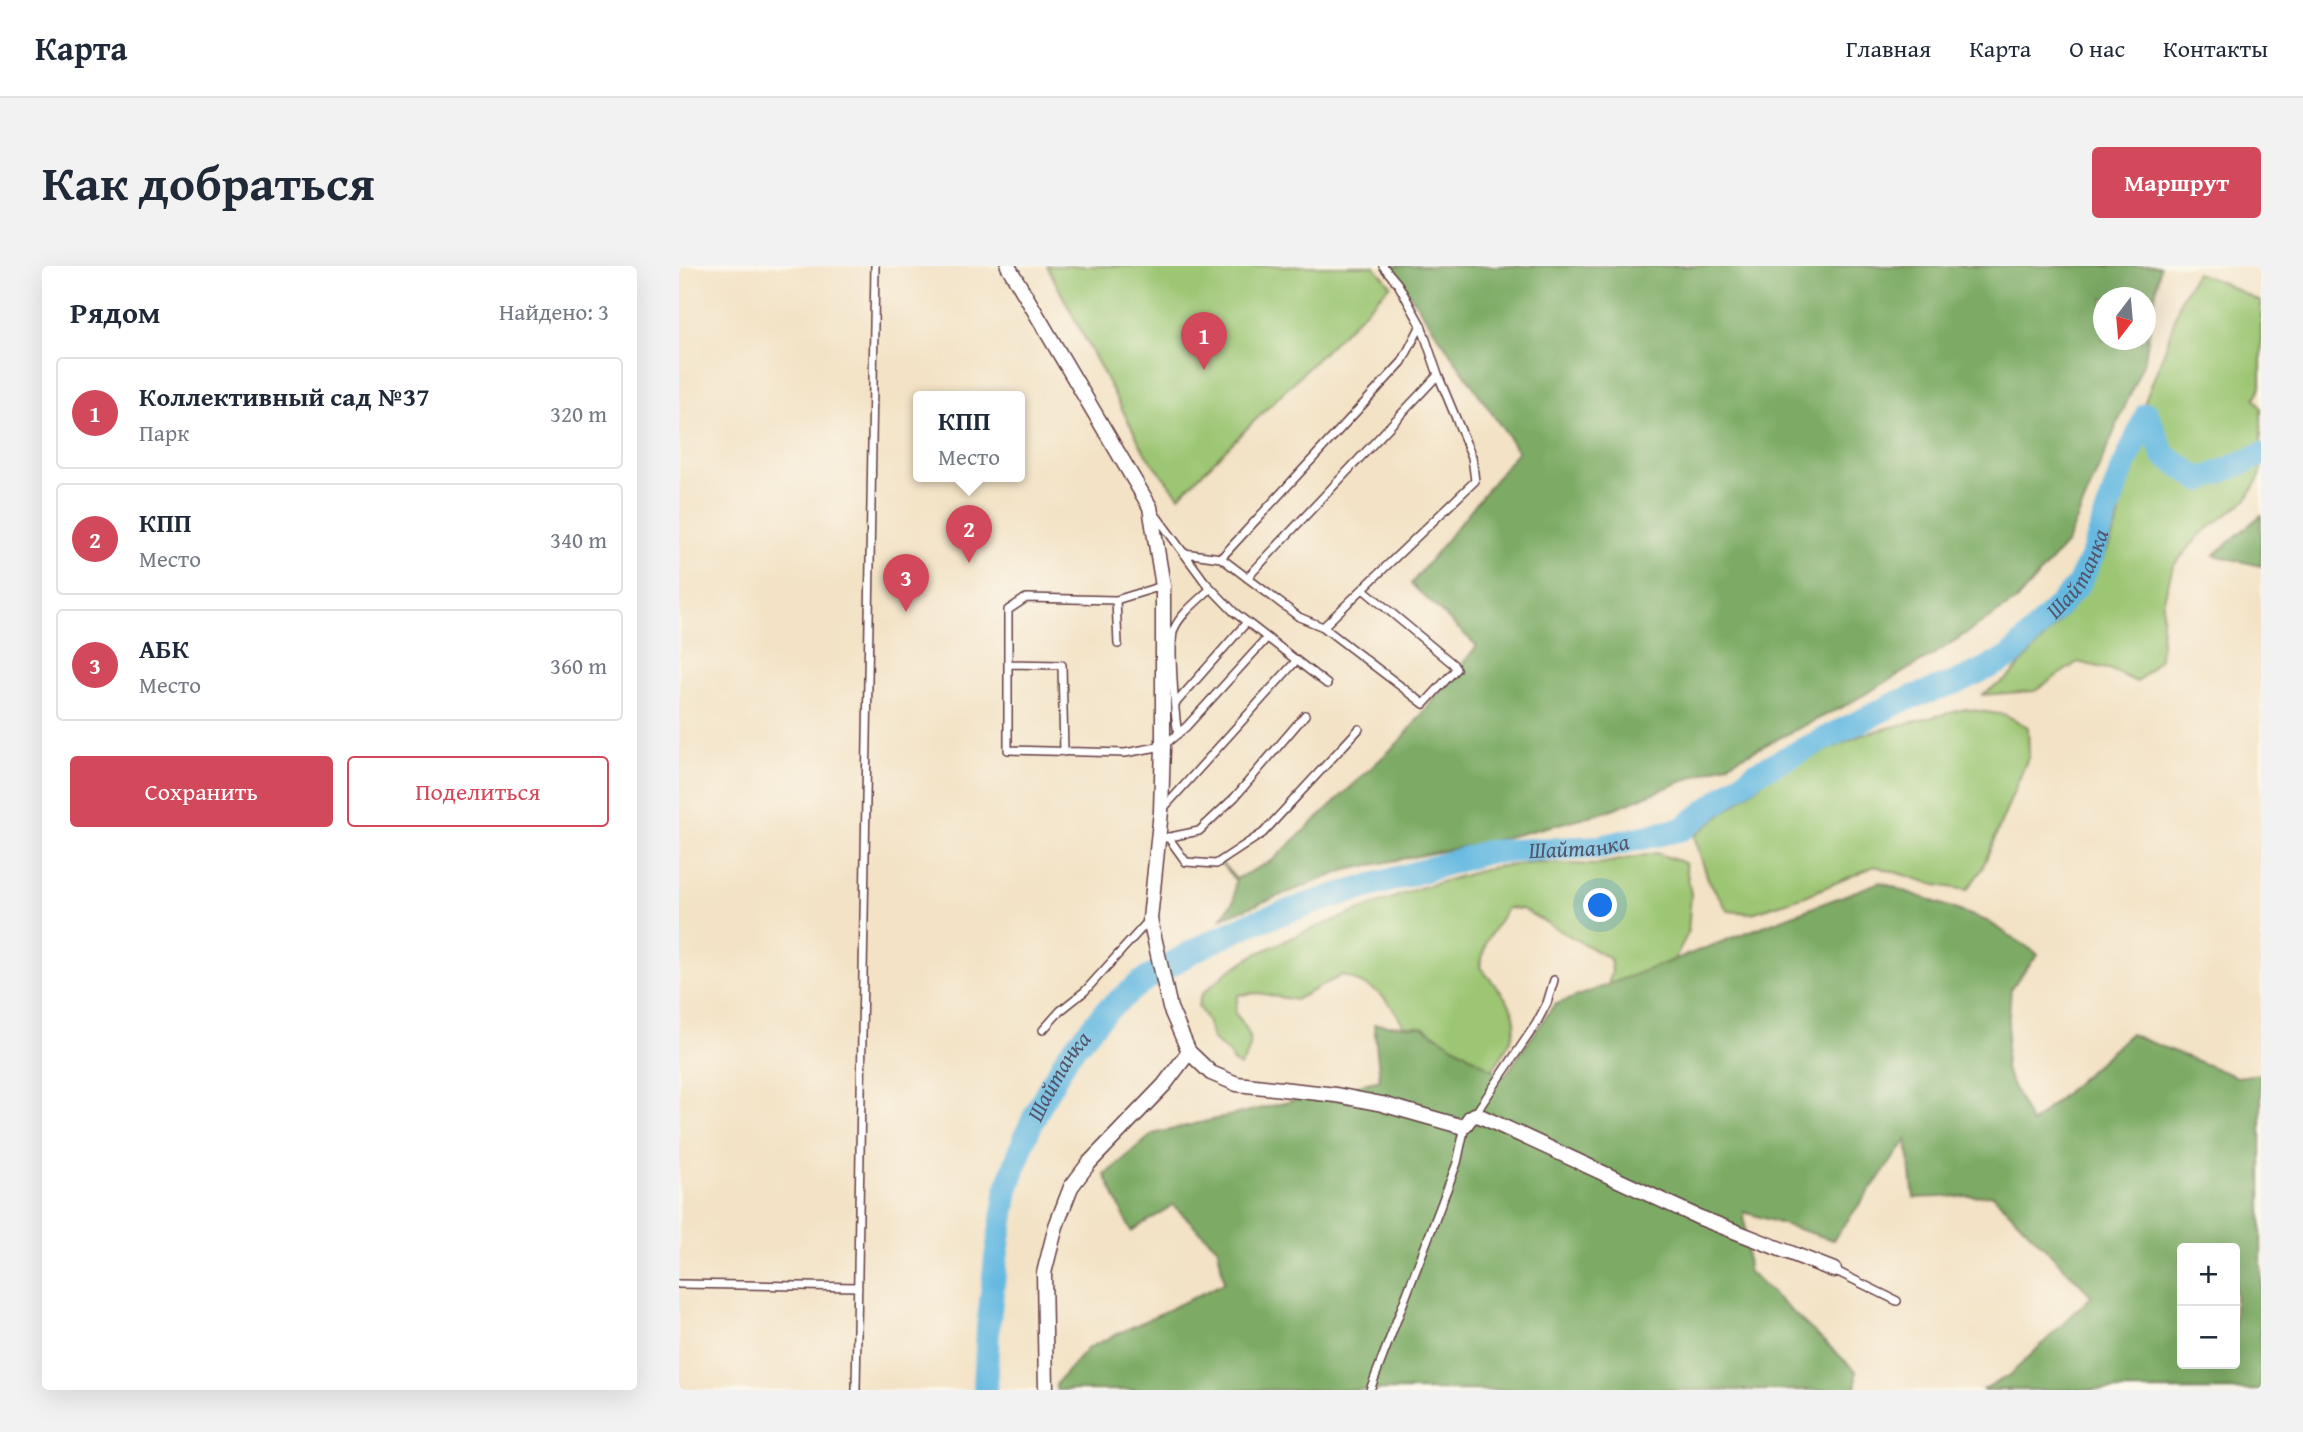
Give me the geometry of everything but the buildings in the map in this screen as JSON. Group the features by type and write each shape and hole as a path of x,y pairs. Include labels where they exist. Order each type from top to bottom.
{"street":[{"path":"1008,266 1150,508 1163,586 1163,839 1150,919 1170,1008 1189,1052 1211,1073 1237,1084 1336,1095 1470,1120 1698,1217 1834,1270"},
{"path":"1046,1390 1044,1273 1056,1226 1071,1187 1089,1163 1164,1085 1189,1052"}],"lane":[{"path":"856,1390 875,266"},
{"path":"1323,627 1475,481 1472,457 1421,325 1398,284 1383,266"},
{"path":"1221,558 1402,362 1421,325"},
{"path":"1247,578 1439,375"},
{"path":"1150,508 1211,588 1234,612 1327,684"},
{"path":"1184,553 1221,558 1299,617 1323,627 1424,704 1456,669 1454,664 1363,589"},
{"path":"1163,586 1116,600 1026,598 1008,610 1008,750 1125,753 1163,747 1267,638"},
{"path":"1178,734 1173,631 1182,617 1211,588"},
{"path":"1116,600 1118,644"},
{"path":"1175,704 1247,622"},
{"path":"1161,811 1296,661"},
{"path":"1008,664 1062,665 1064,752"},
{"path":"1163,839 1199,831 1235,797 1305,715"},
{"path":"1163,839 1186,862 1216,864 1263,833 1359,729"},
{"path":"1043,1030 1103,972 1150,919"},
{"path":"1370,1390 1457,1163 1470,1120 1536,1024 1554,980"},
{"path":"1834,1270 1897,1301"},
{"path":"679,1284 858,1287"}],"green space":[{"path":"1047,266 1374,266 1391,285 1179,496 1146,455"},
{"path":"1387,266 2160,266 2156,291 2156,287 2093,287 2093,350 2146,350 2145,359 2067,543 2016,601 1933,655 1846,705 1727,764 1605,812 1488,842 1346,870 1222,918 1234,900 1235,880 1217,858 1236,879 1273,860 1402,739 1477,646 1411,584 1518,451 1399,279"},
{"path":"2196,273 2261,302 2261,386 2255,399 2261,408 2261,474 2247,499 2201,534 2173,566 2163,603 2160,659 2137,682 2111,670 2078,662 2034,691 1981,695 2007,679 2086,592 2108,548 2119,518 2125,453 2167,344 2181,298"},
{"path":"2261,515 2261,566 2214,555"},
{"path":"1965,709 2006,715 2028,727 2029,755 1982,869 1967,890 1936,885 1875,866 1805,896 1752,913 1728,911 1708,879 1694,836 1772,775 1864,734"},
{"path":"1656,853 1685,863 1691,894 1688,933 1674,960 1608,985 1612,971 1610,959 1522,909 1507,908 1486,942 1480,967 1503,995 1514,1016 1511,1038 1492,1070 1423,1027 1404,1026 1392,1006 1379,993 1342,975 1295,1000 1258,993 1238,995 1235,1013 1245,1026 1250,1039 1249,1052 1240,1066 1213,1040 1207,1020 1198,1006 1201,995 1225,974 1254,955 1302,933 1416,889 1494,867 1538,863 1594,865"},
{"path":"1880,882 1987,921 2038,954 2011,988 2005,1069 2031,1124 2130,1034 2237,1077 2261,1074 2261,1390 1982,1390 2010,1375 2092,1296 1993,1195 1914,1198 1907,1140 1833,1240 1744,1212 1748,1271 1856,1371 1856,1390 1056,1390 1056,1384 1088,1348 1224,1283 1218,1248 1173,1205 1131,1231 1105,1175 1153,1134 1380,1080 1374,1024 1423,1027 1504,1077 1554,1005"}],"waterway":[{"name":"Шайтанка","path":"985,1390 988,1328 996,1258 1007,1189 1025,1137 1068,1055 1105,1012 1140,983 1193,951 1252,923 1487,852 1600,847 1682,829 1756,773 1901,701 1957,682 2010,657 2078,585 2092,556 2119,478 2147,414 2164,455 2201,480 2261,455"}],"place":[{"name":"Коллективный сад №37","path":"1204,370"},
{"name":"КПП","path":"969,563"},
{"name":"АБК","path":"906,612"}]}
